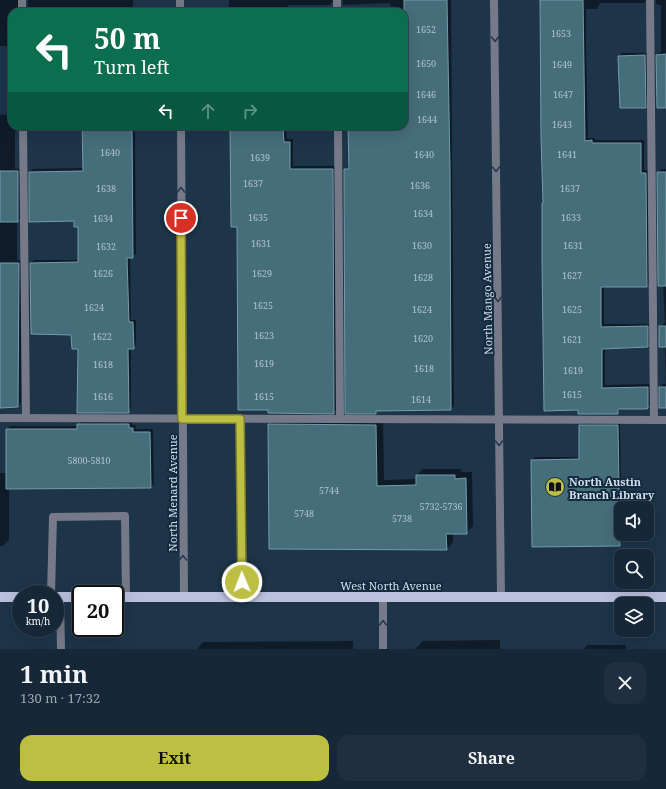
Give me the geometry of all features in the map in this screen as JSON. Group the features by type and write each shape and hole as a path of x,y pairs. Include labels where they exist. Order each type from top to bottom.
{"main road":[{"path":"0,597 12,597"},
{"name":"West North Avenue","path":"126,597 666,597"}],"street":[{"name":"North Mango Avenue","path":"494,0 501,597"},
{"path":"650,0 654,420"},
{"path":"23,130 26,418"},
{"name":"North Menard Avenue","path":"181,130 184,597"},
{"path":"338,130 340,419"},
{"path":"0,418 666,420"},
{"path":"240,419 242,597"},
{"path":"55,585 53,517 125,516 126,597"},
{"path":"383,597 383,649"},
{"path":"60,637 61,649"}],"building":[{"path":"404,0 447,0 450,167 451,410 376,411 376,414 345,414 344,169 349,169 348,130 408,130 408,8 404,8"},
{"path":"540,0 583,0 585,141 592,140 592,143 641,143 641,173 646,173 647,287 601,287 601,327 648,326 648,347 602,349 602,388 648,387 647,409 618,409 618,414 578,414 578,410 544,411"},
{"path":"666,54 666,108 657,108 656,55"},
{"path":"645,55 646,108 620,108 618,56"},
{"path":"82,130 132,130 133,258 127,258 129,322 133,322 134,349 128,349 129,413 77,413 78,349 72,349 71,335 31,334 30,263 78,262 78,227 74,227 74,221 29,222 29,172 83,171"},
{"path":"230,130 283,130 284,142 290,142 290,169 333,169 334,414 268,413 268,410 238,410 237,227 231,227"},
{"path":"0,171 18,171 18,222 0,222"},
{"path":"657,172 666,172 666,286 658,286"},
{"path":"0,263 19,263 18,407 0,408"},
{"path":"659,326 666,326 666,347 659,347"},
{"path":"659,387 666,387 666,408 659,408"},
{"path":"77,424 129,424 129,428 133,428 133,432 150,432 151,488 6,489 6,429 77,429"},
{"path":"268,424 376,425 377,486 416,485 416,475 455,475 455,479 466,478 467,534 446,534 447,550 269,549"},
{"path":"579,425 618,425 619,501 614,501 614,541 620,541 620,546 532,547 531,460 579,459"}],"place":[{"name":"North Austin Branch Library","path":"555,487"}],"route":[{"path":"181,218 182,419 240,419 242,582"}]}
